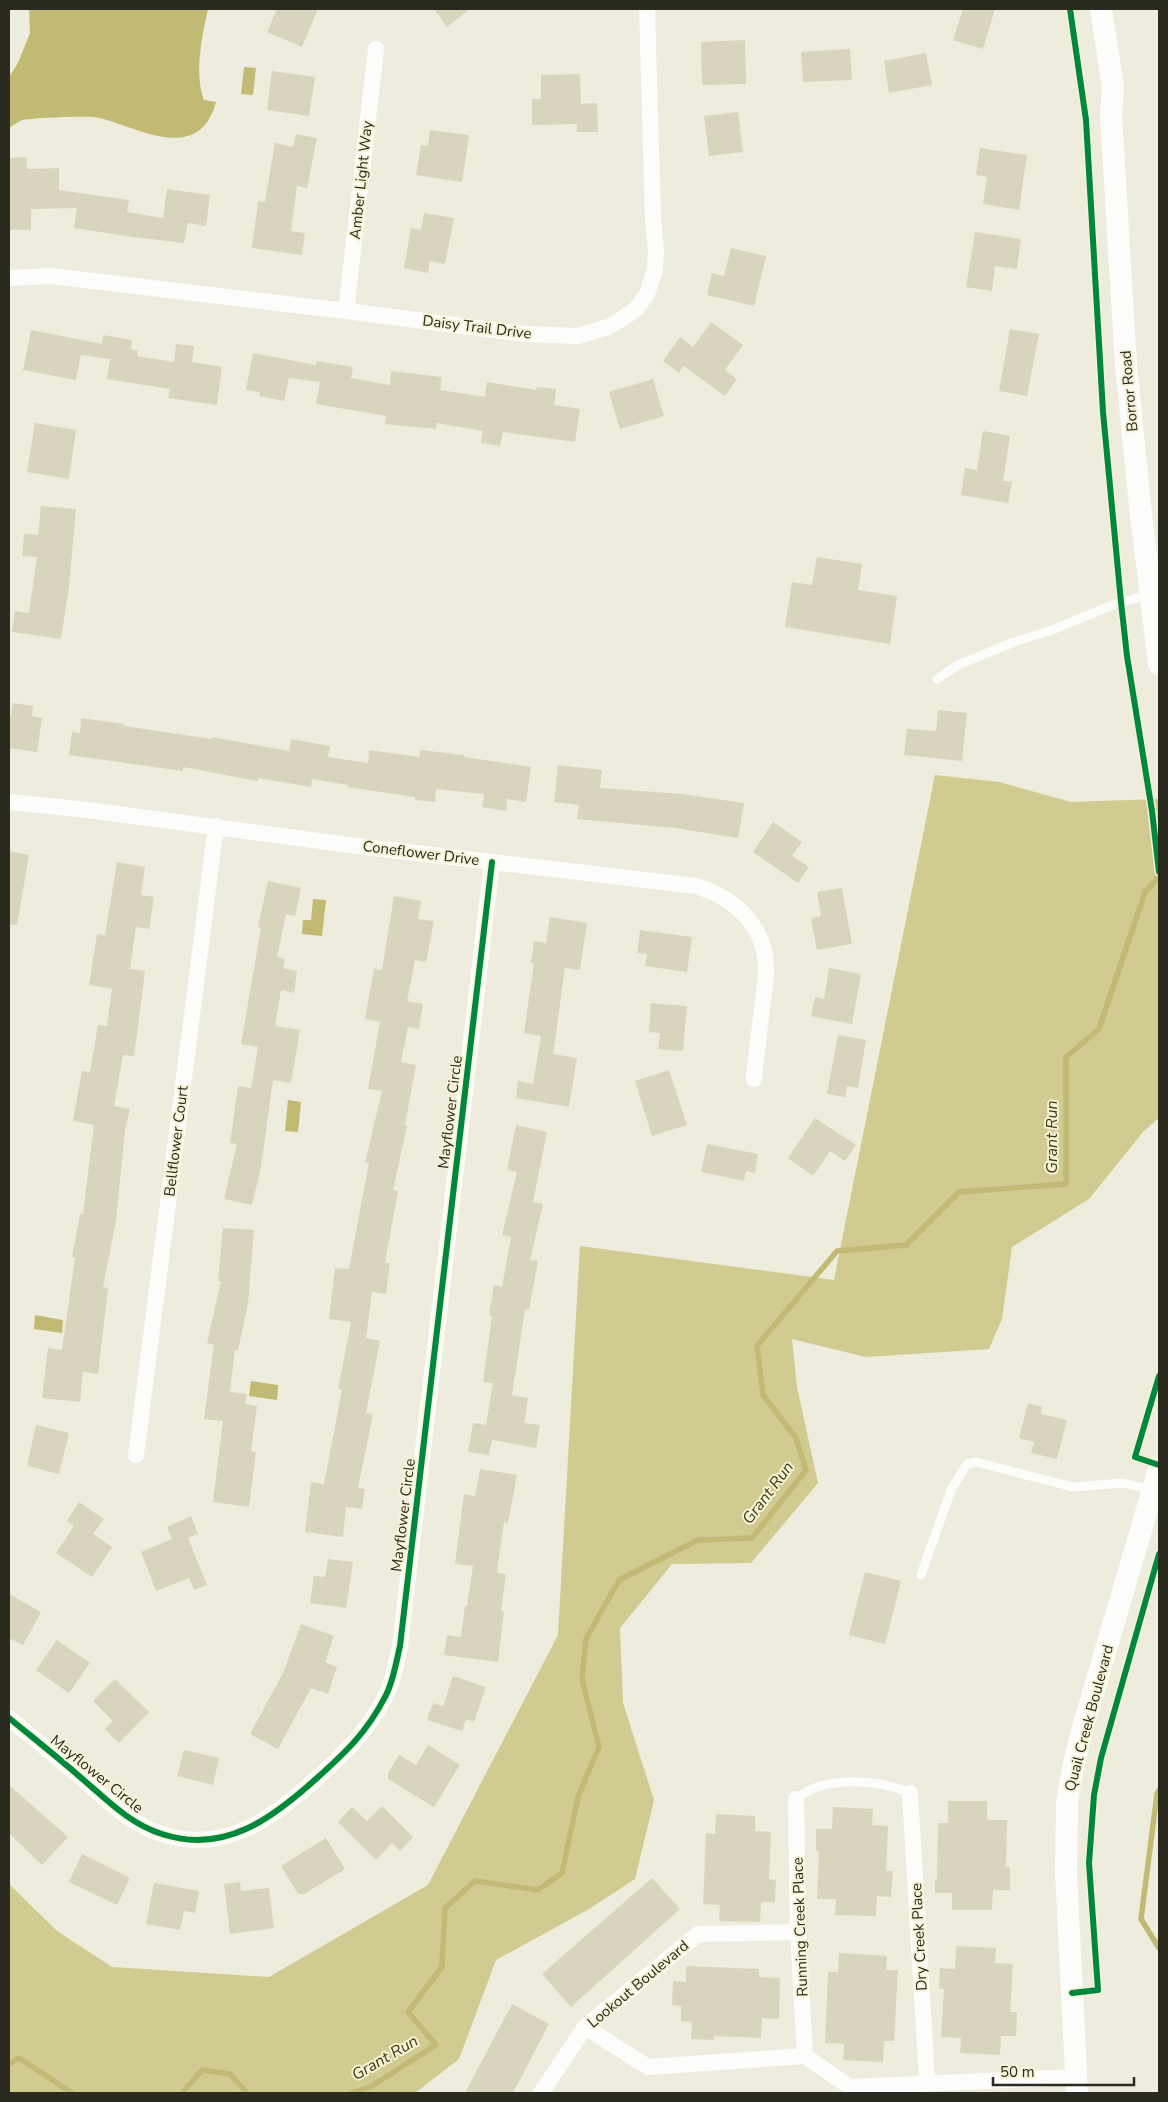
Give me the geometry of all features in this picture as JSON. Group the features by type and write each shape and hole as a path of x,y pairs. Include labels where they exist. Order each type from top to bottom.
{"street":[{"name":"Daisy Trail Drive","path":"9,278 51,276 525,334 578,336 608,327 637,308 647,294 655,270 656,249 653,210 647,9"},
{"name":"Borror Road","path":"1087,9 1104,97 1112,116"},
{"name":"Borror Road","path":"1101,9 1113,87 1112,116 1126,364 1140,506 1159,664"},
{"name":"Amber Light Way","path":"346,311 376,49"},
{"name":"Coneflower Drive","path":"9,802 696,886 715,892 732,902 747,916 757,933 764,951 766,971 754,1079"},
{"name":"Bellflower Court","path":"136,1455 216,826"},
{"name":"Mayflower Circle","path":"9,1718 80,1776 108,1802 141,1825 163,1835 208,1841 228,1836 252,1826 285,1807 359,1740 386,1696 400,1646 492,862"},
{"name":"Quail Creek Boulevard","path":"1076,2085 1066,1872 1067,1802 1072,1768 1081,1734 1159,1469"},
{"name":"Dry Creek Place","path":"910,1792 927,2082"},
{"name":"Running Creek Place","path":"796,1799 798,1932 806,2056"},
{"name":"Lookout Boulevard","path":"542,2093 585,2027 698,1934 798,1932"},
{"path":"585,2027 648,2067 806,2056 850,2087 927,2082 1076,2085"}],"lane":[{"path":"937,679 958,665 1014,642 1052,630 1115,604 1151,594"},
{"path":"922,1575 951,1490 968,1464 976,1462 1073,1487 1123,1483 1152,1490"},
{"path":"796,1799 814,1788 860,1781 890,1785 910,1792"}],"shaded area":[{"path":"29,9 208,9 201,43 199,66 204,100 216,102 208,121 196,132 183,137 150,134 94,117 28,119 22,120 9,128 9,77 18,63 30,33"},
{"path":"244,67 256,68 253,95 241,94"},
{"path":"935,775 999,782 1071,802 1159,799 1159,1118 1143,1132 1089,1199 1012,1247 1002,1319 989,1349 866,1357 792,1339 797,1387 818,1483 751,1563 672,1564 620,1628 623,1703 654,1800 635,1879 589,1909 496,1960 459,2059 415,2093 9,2093 9,1884 57,1931 112,1967 269,1977 428,1885 558,1635 580,1246 834,1280"},
{"path":"313,899 326,900 322,936 302,934 303,920 311,920"},
{"path":"288,1100 301,1102 298,1132 285,1131"},
{"path":"35,1315 63,1320 62,1333 34,1329"},
{"path":"251,1381 278,1385 277,1400 249,1396"}],"building":[{"path":"277,9 318,9 302,47 267,32"},
{"path":"434,9 470,9 447,27"},
{"path":"963,9 995,9 983,49 953,40"},
{"path":"745,40 746,84 702,85 701,42"},
{"path":"850,49 852,80 803,82 801,52"},
{"path":"926,53 932,85 889,93 884,61"},
{"path":"272,71 315,77 309,116 267,110"},
{"path":"580,74 581,104 597,103 598,132 577,132 577,124 532,125 532,99 541,99 541,75"},
{"path":"738,112 743,152 709,156 704,116"},
{"path":"430,130 469,135 462,182 416,175 421,145 428,146"},
{"path":"296,134 317,138 307,188 297,186 291,231 305,233 302,255 252,248 258,201 265,202 275,143 293,147"},
{"path":"980,148 1027,155 1019,210 983,204 987,177 976,175"},
{"path":"26,157 27,169 59,168 59,190 129,200 127,212 163,218 167,189 210,195 206,226 188,223 184,243 133,237 74,228 77,208 31,209 31,230 9,230 9,158"},
{"path":"424,213 454,218 445,264 430,261 428,273 404,268 411,228 421,230"},
{"path":"975,232 1021,239 1017,269 995,266 992,291 966,287"},
{"path":"731,248 766,256 754,306 707,295 712,273 724,276"},
{"path":"711,322 743,345 725,370 737,379 725,396 684,366 679,373 663,361 680,337 693,347"},
{"path":"1010,329 1039,334 1027,396 999,391"},
{"path":"31,330 102,344 103,335 132,340 131,349 138,351 137,356 174,362 176,344 194,346 192,362 222,367 217,405 168,398 170,389 107,379 110,359 81,355 76,380 23,370"},
{"path":"253,353 316,365 317,361 353,367 351,378 390,385 391,371 442,377 440,390 485,397 487,382 536,390 536,387 556,389 554,405 580,409 575,442 503,432 500,446 481,443 483,431 437,423 436,429 385,424 386,416 316,404 320,382 289,378 284,401 259,396 260,392 246,390"},
{"path":"653,379 664,416 620,429 609,392"},
{"path":"35,423 76,430 69,479 27,472"},
{"path":"983,431 1010,436 1003,481 1012,482 1008,503 961,495 965,468 977,470"},
{"path":"41,506 76,509 69,586 61,639 12,632 15,611 29,613 37,557 22,556 24,534 38,535"},
{"path":"817,557 862,564 858,590 897,596 890,644 785,627 792,582 812,585"},
{"path":"13,703 33,706 32,716 42,718 37,752 9,748 9,715 11,716"},
{"path":"938,710 967,713 962,761 904,755 907,729 936,731"},
{"path":"81,718 212,739 212,737 289,751 291,739 330,746 328,757 368,763 369,750 419,757 420,750 464,755 464,757 531,767 526,802 507,799 506,811 482,807 484,794 436,789 435,802 415,800 415,797 347,787 348,785 312,779 311,787 258,778 258,781 183,767 183,771 69,755 72,732 80,733"},
{"path":"558,765 602,770 600,788 682,794 744,803 738,838 675,828 577,819 579,805 554,802"},
{"path":"773,822 802,842 792,856 809,867 798,883 753,852"},
{"path":"9,851 29,855 17,925 9,925"},
{"path":"117,862 145,867 141,895 154,897 149,929 136,927 130,969 145,971 134,1056 123,1055 114,1106 130,1109 125,1131 116,1221 103,1287 108,1288 98,1374 83,1372 80,1402 42,1398 48,1348 62,1350 75,1258 72,1257 80,1214 83,1214 94,1125 73,1121 82,1071 90,1072 98,1025 107,1026 112,989 89,985 97,934 105,935"},
{"path":"268,881 301,888 295,916 286,914 277,957 285,959 283,968 297,971 294,993 281,990 275,1026 300,1030 291,1083 273,1080 261,1167 252,1205 224,1199 237,1144 230,1143 238,1086 251,1088 258,1047 241,1044 261,928 258,927"},
{"path":"842,888 852,944 817,950 811,918 821,916 817,892"},
{"path":"394,896 421,901 418,919 434,921 426,962 415,960 407,1001 423,1004 419,1029 408,1027 401,1062 416,1065 405,1125 407,1126 393,1190 398,1191 385,1263 390,1263 386,1294 372,1292 366,1338 380,1341 366,1413 373,1414 358,1488 365,1489 362,1509 346,1507 343,1537 305,1532 311,1482 324,1484 342,1390 338,1389 351,1322 329,1319 335,1268 349,1269 369,1163 365,1163 382,1091 368,1089 380,1022 365,1019 374,969 382,970"},
{"path":"550,917 587,923 580,970 565,968 553,1054 577,1058 569,1107 516,1098 518,1081 533,1084 541,1036 524,1033 534,963 531,963 534,941 546,943"},
{"path":"640,930 692,937 687,972 645,966 647,954 637,953"},
{"path":"829,968 861,974 852,1024 811,1016 815,997 824,999"},
{"path":"651,1003 687,1006 683,1051 658,1049 660,1033 649,1032"},
{"path":"838,1035 866,1040 858,1088 847,1086 845,1097 827,1094"},
{"path":"669,1070 687,1125 652,1136 635,1081"},
{"path":"815,1118 856,1145 845,1161 830,1151 813,1176 788,1158"},
{"path":"516,1125 547,1132 533,1202 543,1204 530,1260 538,1261 529,1310 525,1309 512,1395 528,1398 524,1423 540,1425 536,1448 492,1440 489,1455 468,1452 473,1423 486,1425 493,1383 483,1382 492,1316 489,1315 494,1285 502,1287 511,1237 502,1235 517,1172 507,1170"},
{"path":"707,1144 758,1154 755,1173 746,1171 744,1181 701,1172"},
{"path":"223,1228 254,1230 248,1303 238,1350 235,1350 230,1392 247,1394 245,1404 257,1406 251,1451 256,1452 249,1507 213,1502 223,1421 204,1419 214,1345 207,1343 221,1281 218,1281"},
{"path":"1028,1403 1042,1407 1041,1414 1067,1420 1057,1459 1031,1453 1034,1442 1019,1438"},
{"path":"36,1425 69,1433 59,1474 27,1466"},
{"path":"480,1469 517,1475 508,1523 504,1522 497,1573 506,1574 501,1611 504,1611 498,1662 444,1655 447,1635 461,1637 465,1606 467,1606 473,1566 455,1564 464,1494 475,1496"},
{"path":"79,1502 104,1519 93,1534 112,1547 92,1577 56,1553 74,1526 67,1521"},
{"path":"191,1516 198,1534 188,1538 207,1585 194,1590 189,1578 156,1591 141,1552 172,1539 167,1527"},
{"path":"328,1559 353,1562 346,1608 310,1603 314,1576 325,1577"},
{"path":"865,1572 901,1581 885,1644 849,1635"},
{"path":"9,1594 41,1612 23,1645 9,1638"},
{"path":"301,1624 334,1636 325,1662 337,1667 328,1694 311,1688 278,1749 250,1734 283,1673"},
{"path":"57,1640 90,1663 69,1693 36,1670"},
{"path":"453,1676 486,1687 474,1722 466,1719 462,1731 427,1720 433,1703 443,1706"},
{"path":"115,1679 149,1712 119,1743 105,1729 113,1721 93,1701"},
{"path":"428,1745 460,1765 434,1807 388,1779 388,1773 399,1755 416,1765"},
{"path":"184,1750 219,1758 213,1785 177,1776"},
{"path":"9,1785 68,1837 42,1865 9,1833"},
{"path":"948,1801 987,1801 987,1820 1007,1820 1006,1867 1010,1867 1010,1890 993,1890 992,1910 952,1910 952,1893 935,1893 938,1823 948,1823"},
{"path":"382,1806 413,1837 400,1851 392,1843 376,1860 338,1822 352,1807 367,1821"},
{"path":"833,1807 873,1809 872,1825 888,1826 886,1871 893,1871 891,1897 877,1896 876,1916 835,1915 836,1899 817,1899 819,1851 816,1851 816,1829 832,1829"},
{"path":"716,1814 755,1816 755,1831 771,1832 769,1879 776,1880 775,1902 761,1902 760,1922 719,1921 720,1905 703,1904 706,1833 715,1834"},
{"path":"326,1838 345,1869 304,1894 298,1894 281,1866"},
{"path":"82,1854 130,1878 117,1905 69,1882"},
{"path":"652,1878 680,1909 571,2007 542,1974"},
{"path":"240,1882 241,1891 269,1888 274,1928 230,1934 224,1884"},
{"path":"154,1883 199,1891 195,1913 184,1911 180,1930 146,1924"},
{"path":"956,1946 996,1948 995,1963 1013,1964 1010,2012 1017,2012 1016,2036 1001,2036 1000,2055 960,2053 961,2038 941,2037 944,1989 939,1989 940,1968 955,1969"},
{"path":"839,1953 887,1956 886,1970 898,1970 894,2041 884,2041 883,2062 843,2060 844,2044 825,2043 828,1972 838,1972"},
{"path":"686,1966 759,1969 759,1977 780,1978 779,2019 762,2018 761,2038 714,2036 714,2040 691,2039 692,2022 681,2021 681,2006 672,2005 673,1981 686,1982"},
{"path":"512,2004 549,2024 513,2093 465,2093"}],"waterway":[{"name":"Grant Run","path":"351,2093 370,2087 436,2045 408,2012 442,1967 445,1908 475,1881 538,1890 562,1873 578,1797 599,1747 582,1679 586,1639 619,1580 698,1540 752,1538 806,1470 796,1438 763,1395 757,1346 837,1251 906,1245 959,1192 1066,1184 1066,1057 1099,1029 1145,892 1159,877"},
{"path":"1159,1790 1141,1919 1159,1948"},
{"name":"Grant Run","path":"9,2064 19,2058 72,2093"},
{"name":"Grant Run","path":"182,2093 202,2070 230,2074 247,2093"}],"cycle path":[{"path":"1070,9 1086,120 1103,412 1121,602 1127,656 1152,811 1159,872"},
{"path":"9,1718 118,1810 139,1824 162,1834 185,1839 207,1840 227,1836 247,1828 284,1806 347,1750 371,1721 378,1709 390,1686 400,1646 492,862"},
{"path":"1159,1376 1135,1457 1159,1465"},
{"path":"1072,1993 1098,1990 1089,1863 1094,1795 1101,1758 1159,1554"}]}
